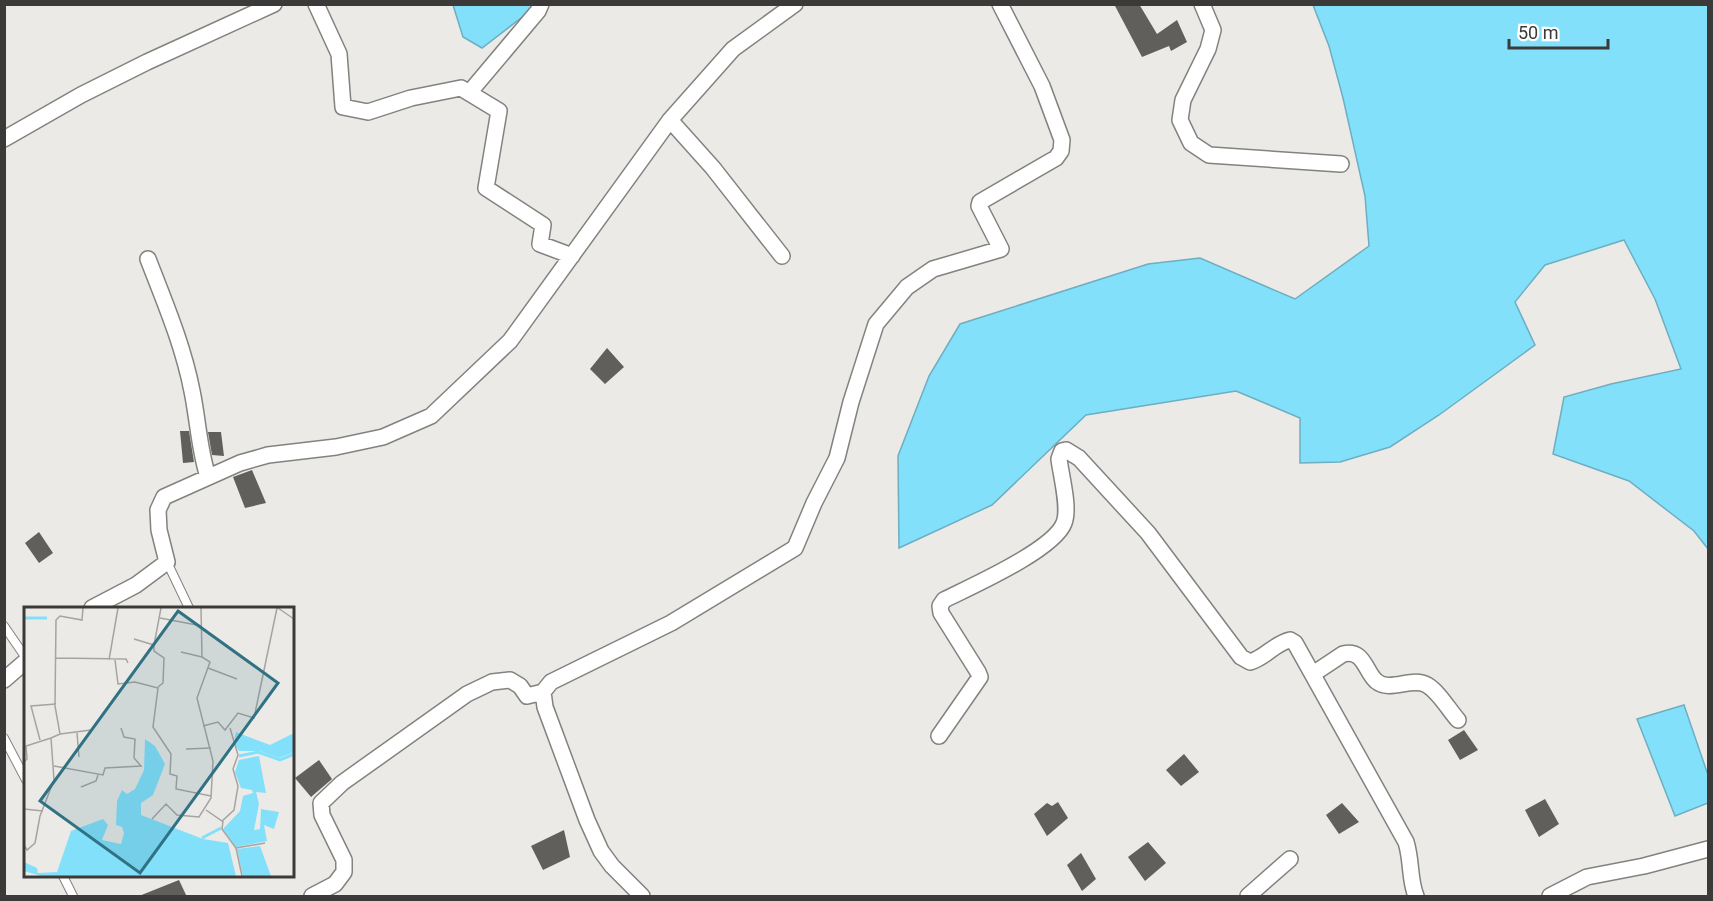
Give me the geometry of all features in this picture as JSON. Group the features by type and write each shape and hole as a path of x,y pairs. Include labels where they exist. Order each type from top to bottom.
{"street":[{"path":"4,139 81,95 274,4"},
{"path":"316,4 339,54 343,106 368,112 411,98 461,88 499,111 486,188 543,225 540,244 572,256"},
{"path":"469,93 538,11 541,4"},
{"path":"96,607 136,585 166,562 159,530 158,510 164,496 240,464 268,455 336,447 383,437 431,416 510,341 670,120 733,49 795,4"},
{"path":"312,897 335,884 344,872 344,860 322,815 321,803 342,783 467,694 492,682 510,680 520,686 527,696 543,692 550,682 671,624 795,548 814,503 837,458 851,402 876,324 907,287 933,269 1001,249 979,206 980,202 1056,158 1061,151 1062,140 1042,86 1000,4"},
{"path":"1202,4 1213,30 1208,49 1183,100 1180,120 1191,143 1209,155 1341,164"},
{"path":"670,120 713,168 782,256"},
{"path":"148,259 179,336 193,391 201,456 208,477"},
{"path":"939,736 980,677 941,613 940,606 944,600 1025,558 1058,534 1064,525 1066,514 1059,459 1062,451 1066,450 1079,458 1148,533 1241,657 1250,662 1284,641 1290,640 1295,643 1406,842 1410,856 1410,880 1416,897"},
{"path":"1313,674 1343,654 1356,655 1361,657 1376,681 1381,684 1421,682 1429,686 1458,720"},
{"path":"4,680 24,661"},
{"path":"543,692 545,707 587,820 601,851 642,897"},
{"path":"1550,897 1587,877 1644,866 1708,849"},
{"path":"1248,897 1290,859"}],"lane":[{"path":"166,562 188,607"},
{"path":"4,626 24,656"},
{"path":"4,738 24,776"},
{"path":"63,877 72,897"}],"water":[{"path":"453,5 538,5 482,48 463,37"},
{"path":"1313,5 1708,5 1708,549 1694,531 1629,481 1553,454 1564,397 1681,369 1655,299 1624,240 1545,265 1515,302 1535,345 1439,415 1390,447 1340,462 1300,463 1300,418 1236,391 1086,415 992,505 899,548 898,456 929,376 960,324 1148,264 1200,258 1295,299 1369,246 1365,196 1343,98 1329,46"},
{"path":"1684,705 1708,775 1708,803 1675,816 1637,719"}],"building":[{"path":"1114,4 1139,4 1157,34 1177,20 1187,42 1171,51 1169,46 1142,57"},
{"path":"607,348 624,367 605,384 590,369"},
{"path":"180,431 189,431 194,462 183,463"},
{"path":"208,432 221,432 224,456 212,455"},
{"path":"252,470 266,503 245,508 233,477"},
{"path":"39,532 53,553 39,563 25,543"},
{"path":"1464,730 1478,750 1460,760 1448,740"},
{"path":"1184,754 1199,772 1181,786 1166,770"},
{"path":"319,760 332,779 311,797 295,778"},
{"path":"1545,799 1559,824 1539,837 1525,810"},
{"path":"1058,802 1068,818 1047,836 1034,814 1047,803 1052,806"},
{"path":"1342,803 1359,822 1339,834 1326,815"},
{"path":"564,830 570,857 543,870 531,846"},
{"path":"1148,842 1166,863 1145,881 1128,857"},
{"path":"1081,853 1096,879 1082,891 1067,865"},
{"path":"179,880 187,897 139,897 139,896"}]}
